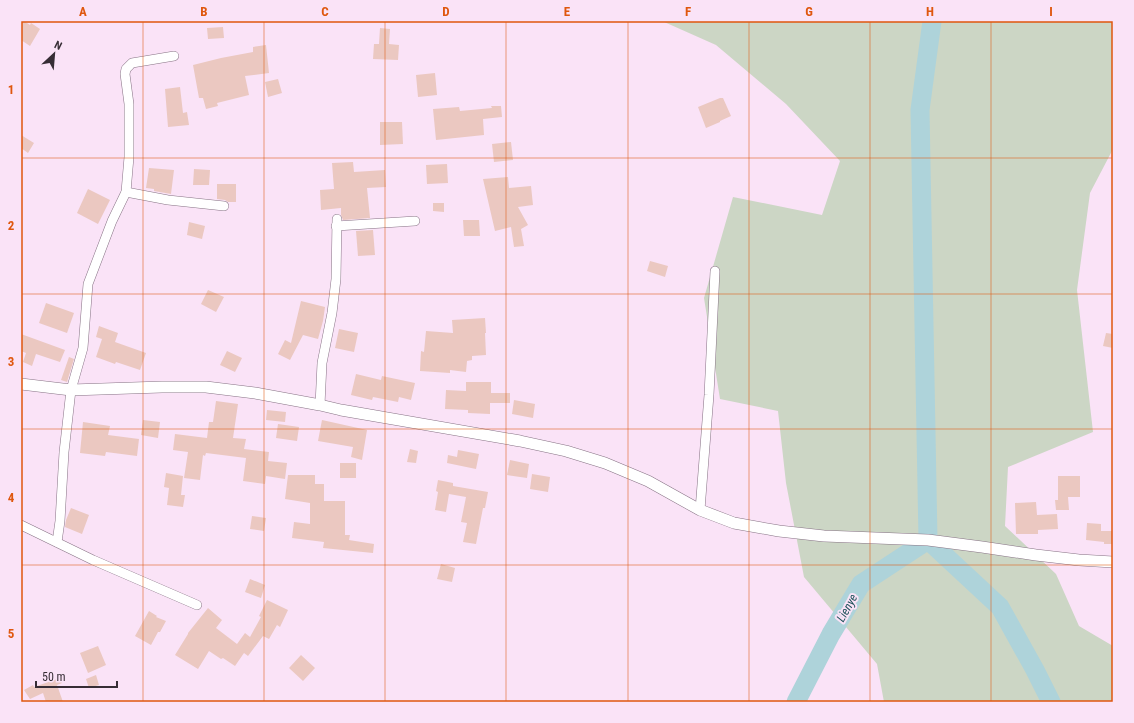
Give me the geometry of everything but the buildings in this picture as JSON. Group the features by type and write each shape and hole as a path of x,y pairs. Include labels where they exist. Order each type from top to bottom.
{"street":[{"path":"57,542 60,521 64,452 72,390 83,348 88,284 112,221 126,192 129,157 129,104 125,74 126,68 132,63 174,56"},
{"path":"126,192 168,200 224,206"},
{"path":"320,405 322,363 332,313 336,279 336,222 415,221"},
{"path":"700,510 709,396 715,271"},
{"path":"21,384 72,390 162,386 206,387 255,393 341,410 520,441 566,451 648,481 700,510 734,522 824,536 928,540 1036,556 1113,562"},
{"path":"21,525 93,560 197,606"}],"green space":[{"path":"662,21 1113,21 1113,149 1090,193 1077,290 1093,432 1008,467 1005,526 1056,574 1079,626 1113,646 1113,702 884,702 877,664 804,577 786,483 778,411 720,399 704,298 733,197 822,215 840,161 786,104 716,45"}],"waterway":[{"path":"932,21 920,110 928,540 1000,607 1051,702"},
{"name":"Lienye","path":"796,702 831,634 861,584 928,540"}]}
